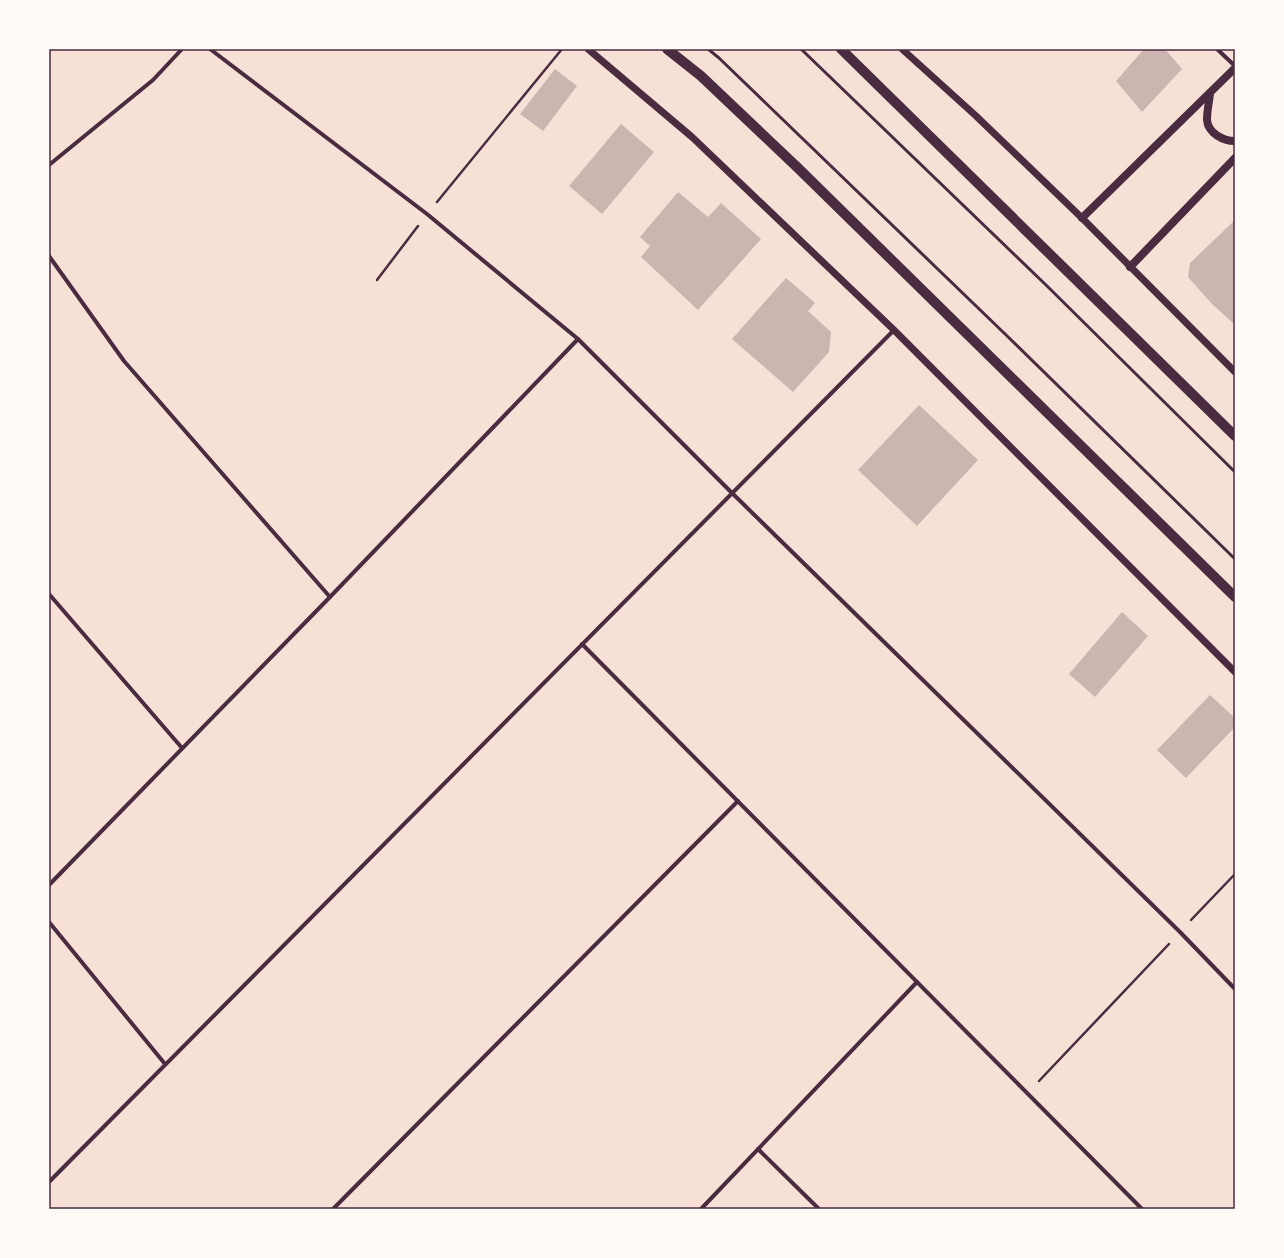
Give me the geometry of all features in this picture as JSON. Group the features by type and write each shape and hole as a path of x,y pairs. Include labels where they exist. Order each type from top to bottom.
{"main road":[{"path":"667,49 701,76 798,168 1235,597"},
{"path":"841,49 1235,436"},
{"path":"1082,218 1210,94 1235,67"},
{"path":"1210,94 1207,121 1215,134 1226,141 1235,141"},
{"path":"1130,267 1235,158"}],"street":[{"path":"49,165 153,80 182,49"},
{"path":"210,49 428,214 578,339 732,493 1180,932 1235,989"},
{"path":"588,49 692,136 894,330 1235,672"},
{"path":"902,49 975,115 1082,218 1235,372"},
{"path":"1217,49 1235,67"},
{"path":"49,256 124,361 330,597"},
{"path":"49,1182 894,330"},
{"path":"49,885 330,597 578,339"},
{"path":"49,594 182,748"},
{"path":"582,644 1142,1209"},
{"path":"333,1209 738,801"},
{"path":"49,922 165,1064"},
{"path":"701,1209 917,982"},
{"path":"758,1149 819,1209"}],"lane":[{"path":"708,49 825,159 1235,559"},
{"path":"802,49 1235,472"}],"path":[{"path":"377,280 428,214 562,49"},
{"path":"1028,1094 1235,874"}],"building":[{"path":"1144,49 1165,49 1182,69 1142,112 1116,81"},
{"path":"555,69 577,86 543,131 520,114"},
{"path":"621,124 654,152 602,214 569,186"},
{"path":"678,192 708,217 721,203 761,239 698,310 641,257 650,246 640,237"},
{"path":"1235,220 1235,325 1211,303 1188,277 1190,263"},
{"path":"786,278 815,303 808,311 831,332 829,352 793,392 732,339"},
{"path":"919,405 978,460 917,526 858,470"},
{"path":"1122,612 1148,636 1095,697 1069,674"},
{"path":"1210,695 1235,718 1235,727 1186,778 1157,750"}]}
